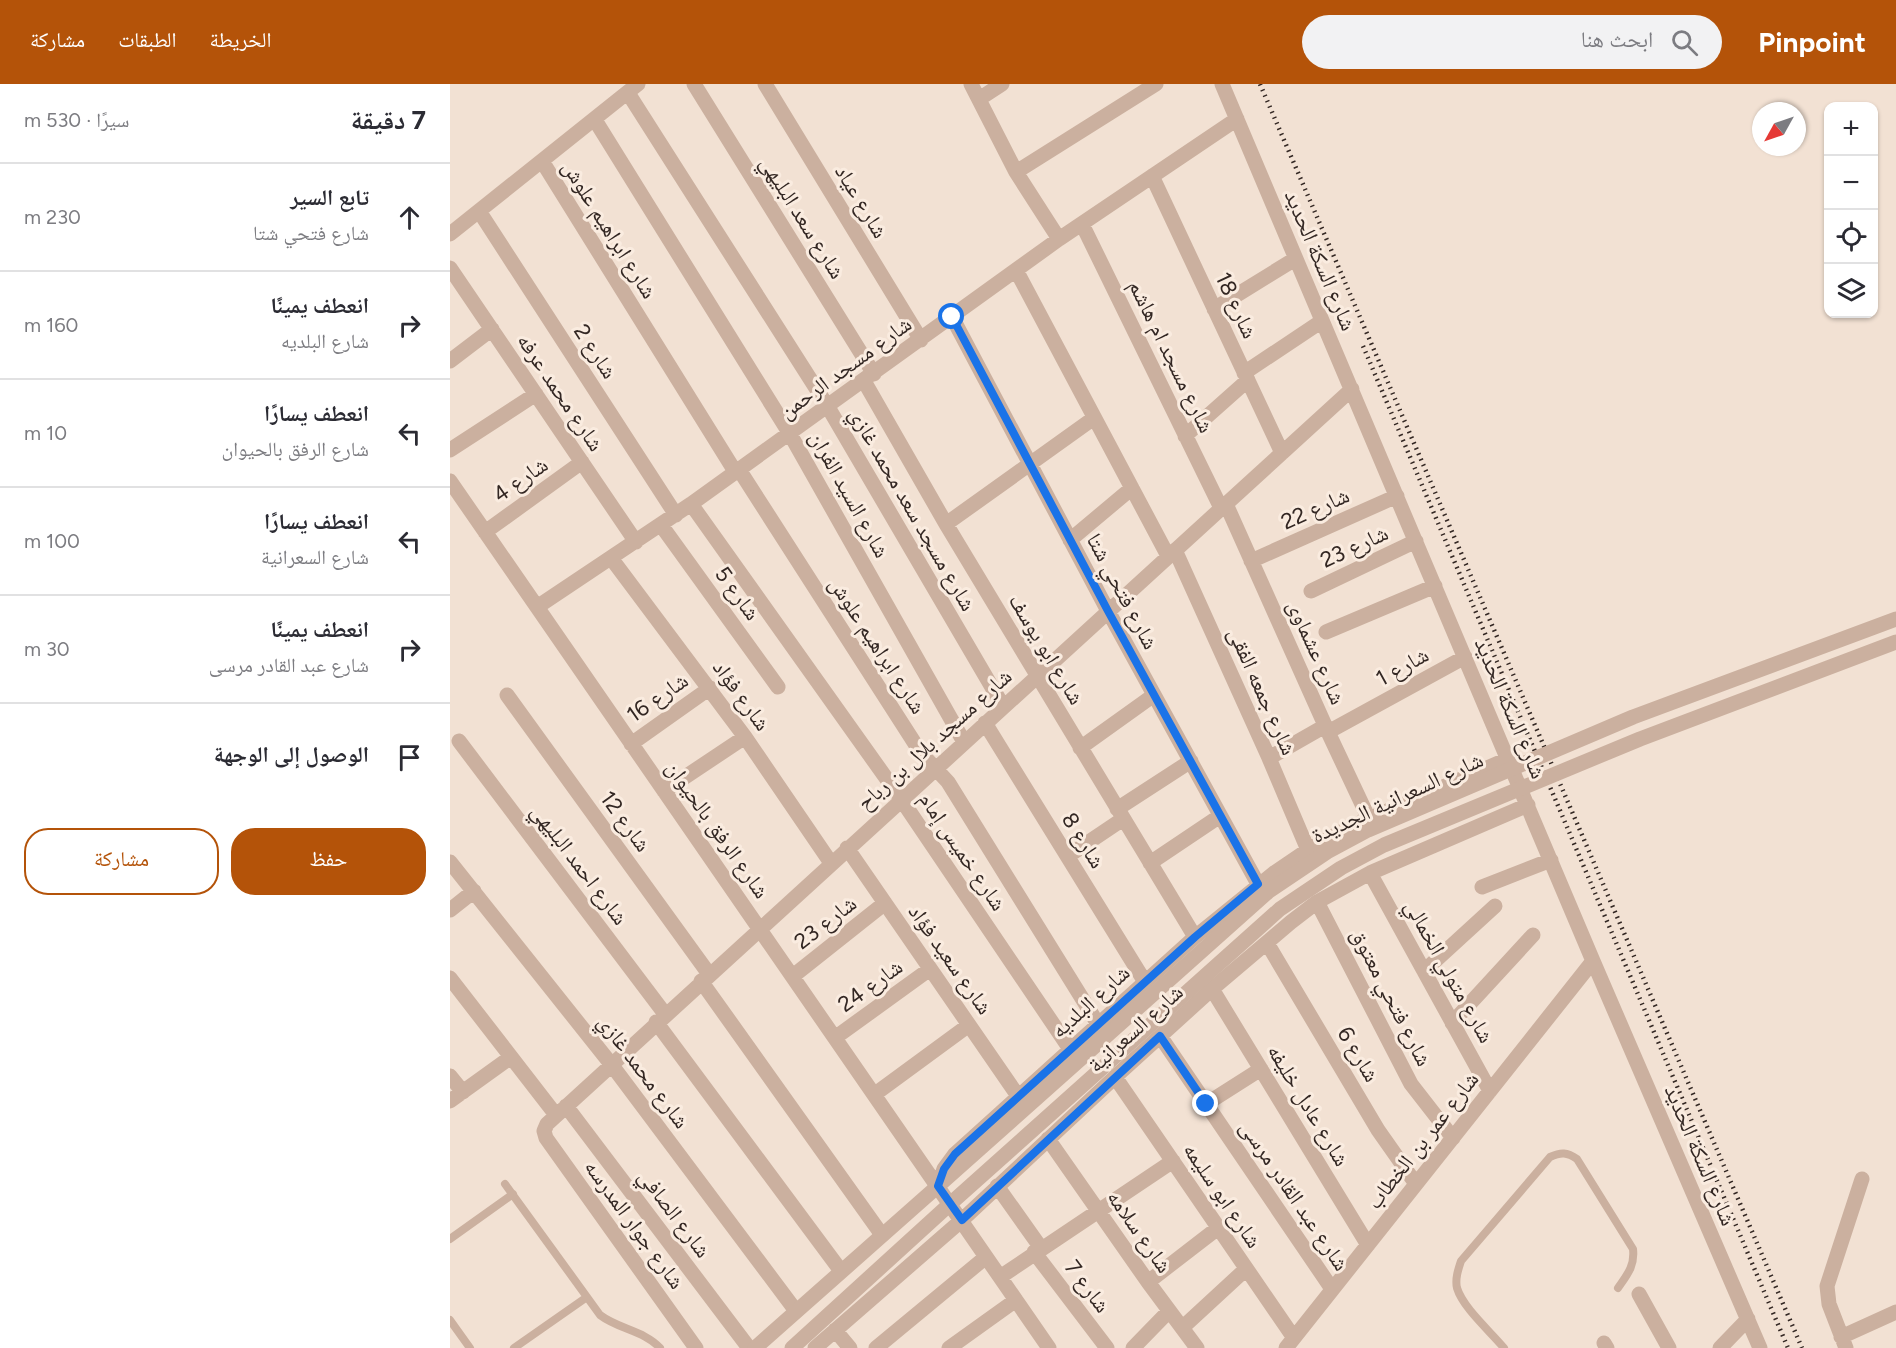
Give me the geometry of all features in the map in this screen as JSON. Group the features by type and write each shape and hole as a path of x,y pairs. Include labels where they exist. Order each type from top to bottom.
{"street":[{"name":"شارع سعد البليهي","path":"694,84 869,377"},
{"name":"شارع عياد","path":"765,84 921,340"},
{"path":"971,84 1016,172 1059,239"},
{"path":"979,99 1002,84"},
{"path":"1016,172 1156,84"},
{"name":"شارع السكة الحديد","path":"1222,84 1593,961 1760,1348"},
{"path":"450,234 633,88"},
{"name":"شارع مسجد سعد محمد غازي","path":"633,88 828,407 1003,706"},
{"name":"شارع مسجد الرحمن","path":"537,607 738,472 1059,239 1237,119"},
{"name":"شارع السيد الفران","path":"595,120 790,434 964,742"},
{"name":"شارع ابراهيم علوش","path":"542,161 738,472 921,753 948,782 1098,1024"},
{"name":"شارع 18","path":"1152,176 1282,453"},
{"name":"شارع 2","path":"479,211 676,515"},
{"name":"شارع مسجد ام هاشم","path":"1082,224 1185,436 1223,506"},
{"path":"1214,309 1295,259"},
{"name":"شارع جمعه الفقى","path":"1016,270 1132,488 1171,553 1269,758 1308,850"},
{"name":"شارع محمد عرفه","path":"452,275 492,329 636,542"},
{"name":"شارع فتحي شتا","path":"952,317 1108,611 1258,884"},
{"path":"1185,436 1246,376 1322,321"},
{"path":"450,361 492,329"},
{"name":"شارع ابو يوسف","path":"869,377 946,524 1195,937"},
{"name":"شارع مسجد بلال بن رباح","path":"556,1115 1352,389"},
{"path":"450,450 536,394"},
{"path":"946,524 1094,418"},
{"name":"شارع 4","path":"484,532 582,462"},
{"name":"شارع الرفق بالحيوان","path":"450,481 1049,1348"},
{"path":"1070,540 1132,488"},
{"name":"شارع 22","path":"1251,561 1397,496"},
{"name":"شارع خميس إمام","path":"691,504 901,799 1070,1049"},
{"name":"شارع عشماوى","path":"1223,506 1251,561 1370,819"},
{"name":"شارع 5","path":"661,525 778,687"},
{"name":"شارع 23","path":"1311,591 1416,541"},
{"name":"شارع فؤاد","path":"612,558 710,688 831,863"},
{"path":"1326,632 1435,586"},
{"name":"شارع السعرانية الجديدة","path":"938,1186 1269,891 1327,852 1368,830 1633,717 1896,620"},
{"name":"شارع السعرانية الجديدة","path":"950,1204 1280,909 1341,868 1384,845 1640,738 1896,642"},
{"name":"شارع 1","path":"1269,758 1465,657"},
{"name":"شارع 16","path":"631,744 710,688"},
{"name":"شارع 12","path":"507,695 882,1235"},
{"path":"1080,748 1154,695"},
{"name":"شارع 8","path":"985,723 1145,982"},
{"path":"664,791 745,737"},
{"name":"شارع احمد البليهي","path":"459,741 661,1018 841,1271"},
{"name":"شارع البلديه","path":"754,1348 938,1186 949,1161 1018,1096 1195,937 1258,884 1308,850 1370,819 1508,759"},
{"path":"1068,856 1191,761"},
{"name":"شارع السعرانية","path":"815,1348 962,1220 1212,989 1317,902 1370,873 1528,805"},
{"path":"1150,863 1220,816"},
{"name":"شارع سعيد فؤاد","path":"847,848 1018,1096"},
{"path":"1482,886 1551,860"},
{"name":"شارع محمد غازي","path":"450,862 612,1064 796,1311"},
{"name":"شارع متولي الخمالي","path":"1370,873 1490,1091"},
{"path":"450,910 474,891"},
{"name":"شارع فتحي معتوق","path":"1317,902 1412,1084 1453,1138"},
{"name":"شارع 23","path":"793,976 885,903"},
{"path":"1424,972 1495,906"},
{"path":"1452,1023 1533,935"},
{"name":"شارع 6","path":"1267,943 1378,1130 1416,1184"},
{"name":"شارع عمر بن الخطاب","path":"1290,1343 1593,961"},
{"name":"شارع 24","path":"836,1037 930,969"},
{"name":"شارع الصافي","path":"450,978 556,1115 749,1348"},
{"name":"شارع عادل خليفه","path":"1212,989 1368,1245"},
{"path":"875,1094 969,1025"},
{"name":"شارع عبد القادر مرسى","path":"1160,1036 1332,1289"},
{"path":"450,1076 456,1097 511,1057"},
{"path":"1206,1104 1261,1069"},
{"name":"شارع ابو سليمه","path":"1115,1077 1246,1269 1290,1343"},
{"name":"شارع جوار المدرسه","path":"556,1115 544,1131 546,1138 696,1348"},
{"name":"شارع سلامه","path":"1048,1139 1197,1348"},
{"path":"1000,1277 1037,1250 1173,1161"},
{"path":"1862,1179 1827,1286 1829,1304 1844,1342 1896,1312"},
{"name":"شارع 7","path":"997,1186 1037,1250 1107,1348"},
{"path":"792,1348 950,1204"},
{"path":"1148,1282 1218,1228"},
{"path":"876,1348 986,1257"},
{"path":"1182,1328 1246,1269"},
{"path":"1639,1294 1669,1348"},
{"path":"953,1347 1016,1300"},
{"path":"1133,1348 1169,1311"},
{"path":"1719,1348 1748,1319"},
{"path":"835,1330 850,1348"}],"lane":[{"path":"1504,1348 1462,1300 1457,1288 1456,1274 1461,1261 1551,1157 1559,1153 1569,1154 1577,1159 1633,1249 1632,1268 1618,1288"},
{"path":"505,1184 605,1319 649,1339 660,1348"},
{"path":"450,1239 513,1194"},
{"path":"514,1348 587,1297"},
{"path":"450,1320 470,1348"}],"railway":[{"path":"1260,84 1802,1348"},
{"path":"1363,346 1788,1348"}],"route":[{"path":"952,317 1108,611 1258,884 1195,937 955,1154 944,1169 938,1186 962,1220 1160,1036 1206,1104"}]}
